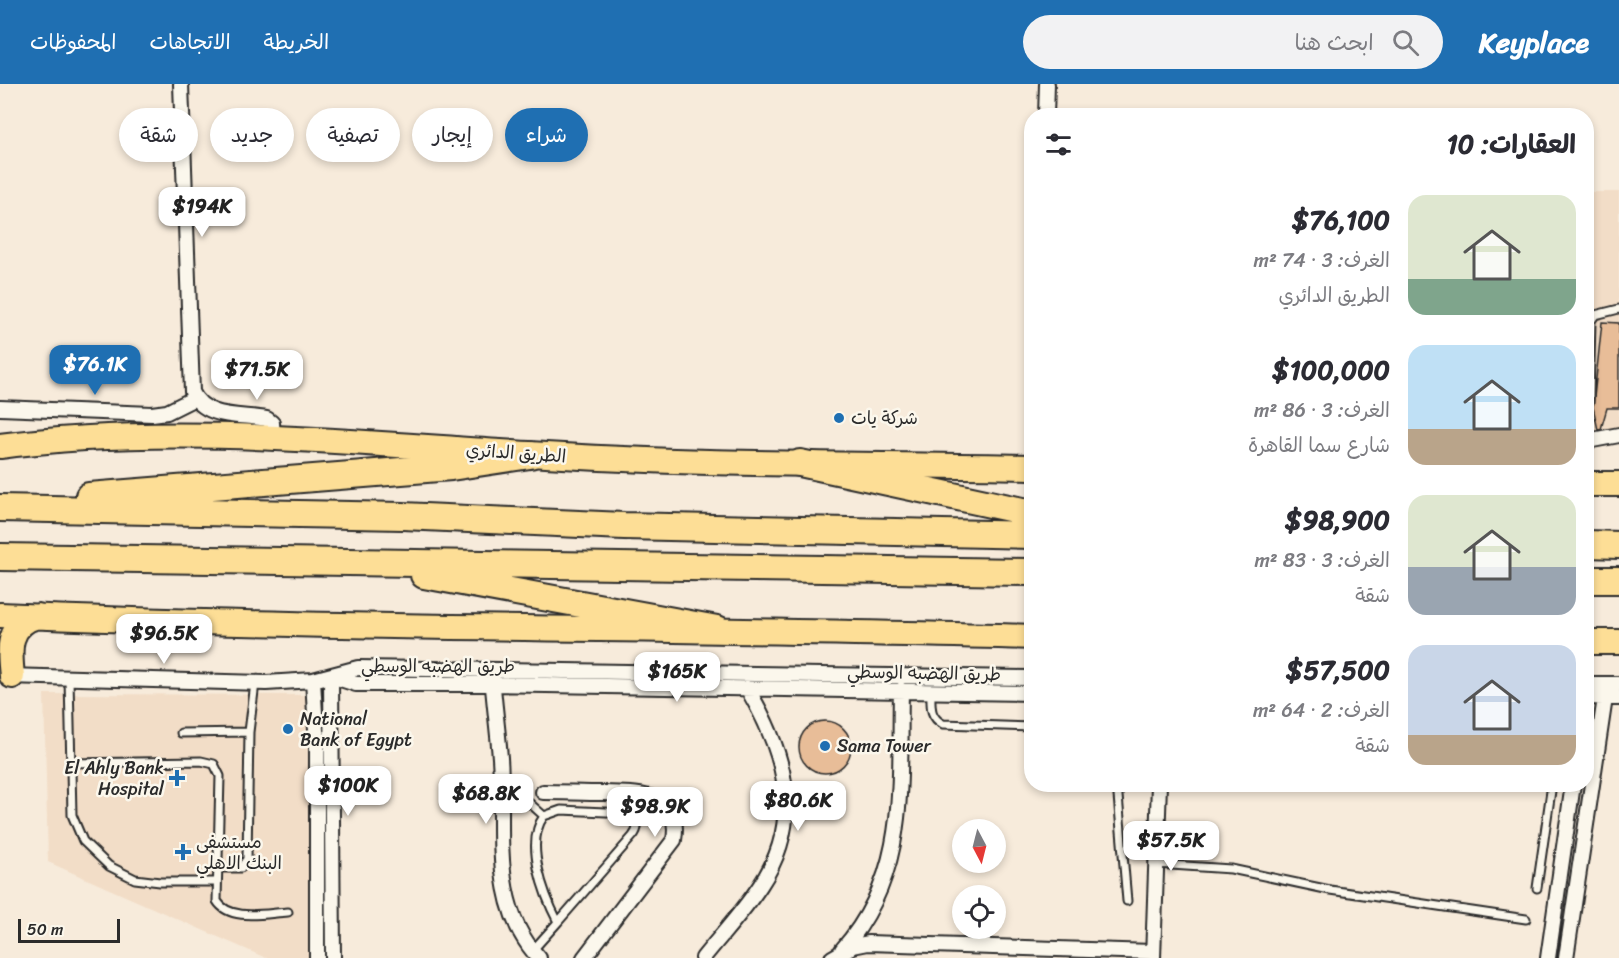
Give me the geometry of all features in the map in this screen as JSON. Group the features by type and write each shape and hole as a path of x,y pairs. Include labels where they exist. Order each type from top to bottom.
{"highway":[{"name":"الطريق الدائري","path":"0,446 121,436 273,438 530,454 800,463 1024,466"},
{"path":"274,480 317,470 460,449"},
{"path":"6,508 110,494 451,467 530,454"},
{"path":"800,463 1024,511"},
{"path":"1594,484 1619,484"},
{"path":"6,508 403,516 624,526 1024,535"},
{"path":"1594,544 1619,544"},
{"path":"0,557 1024,572"},
{"path":"350,562 717,629"},
{"path":"1594,580 1619,580"},
{"path":"0,615 403,627 717,629 1024,637"},
{"path":"6,676 12,635 23,622 38,616"},
{"path":"1594,642 1619,642"}],"street":[{"path":"181,84 192,392 195,398 220,414 267,419 272,423 273,438"},
{"path":"1046,108 1047,84"},
{"path":"0,408 152,414 167,412 195,398"},
{"path":"1594,440 1619,435"},
{"name":"طريق الهضبه الوسطي","path":"6,676 255,682 314,680 358,668 492,677 747,688 1024,693"},
{"path":"830,674 830,689"},
{"name":"طريق الهضبه الوسطي","path":"492,677 830,674 1024,678"},
{"path":"331,676 333,958"},
{"path":"492,677 501,791 505,890 513,919 536,955"},
{"path":"314,680 317,747 317,958"},
{"path":"1594,684 1619,684"},
{"path":"703,958 761,885 775,858 783,829 786,799 783,769 775,739 747,688"},
{"path":"836,955 874,904 892,857 899,808 901,690"},
{"path":"1594,698 1612,698 1594,789"},
{"path":"317,747 333,746"},
{"path":"543,792 647,794 667,806 676,828 674,840 584,958"},
{"path":"836,955 868,944 1153,955 1159,792"},
{"path":"1548,958 1572,792"},
{"path":"1566,958 1593,792"},
{"path":"1566,832 1585,834"},
{"path":"1552,928 1570,931"}],"lane":[{"path":"1594,316 1619,309"},
{"path":"69,679 70,763 74,824 83,842 109,866 124,874 148,881 216,882"},
{"path":"217,868 241,868 248,859 249,732 255,682"},
{"path":"931,691 932,713 936,720 943,724 1024,727"},
{"path":"181,734 249,732"},
{"path":"70,763 201,760 214,764 220,776 217,901 229,913 288,912"},
{"path":"501,791 517,792 544,816"},
{"path":"1118,792 1127,901"},
{"path":"1537,888 1551,792"},
{"path":"536,955 558,922 633,836 637,823 628,813 561,810 544,816 536,833 538,863 545,893 558,922"},
{"path":"1156,864 1244,871 1318,888 1526,919"}],"shaded area":[{"path":"1594,192 1619,192 1619,431 1594,431"},
{"name":"El Ahly Bank Hospital","path":"44,694 309,695 308,958 266,958 48,862"}],"building":[{"path":"1602,322 1619,323 1619,408 1607,408 1601,429 1598,430 1594,398"},
{"name":"Sama Tower","path":"820,721 830,721 844,728 851,747 844,766 830,773 820,773 810,769 803,762 799,752 799,742 803,732 810,725"}],"place":[{"name":"شركة يات","path":"839,418"},
{"name":"National Bank of Egypt","path":"288,729"},
{"name":"Sama Tower","path":"825,746"},
{"name":"El Ahly Bank Hospital","path":"177,778"},
{"name":"مستشفى البنك الاهلي","path":"183,852"}]}
